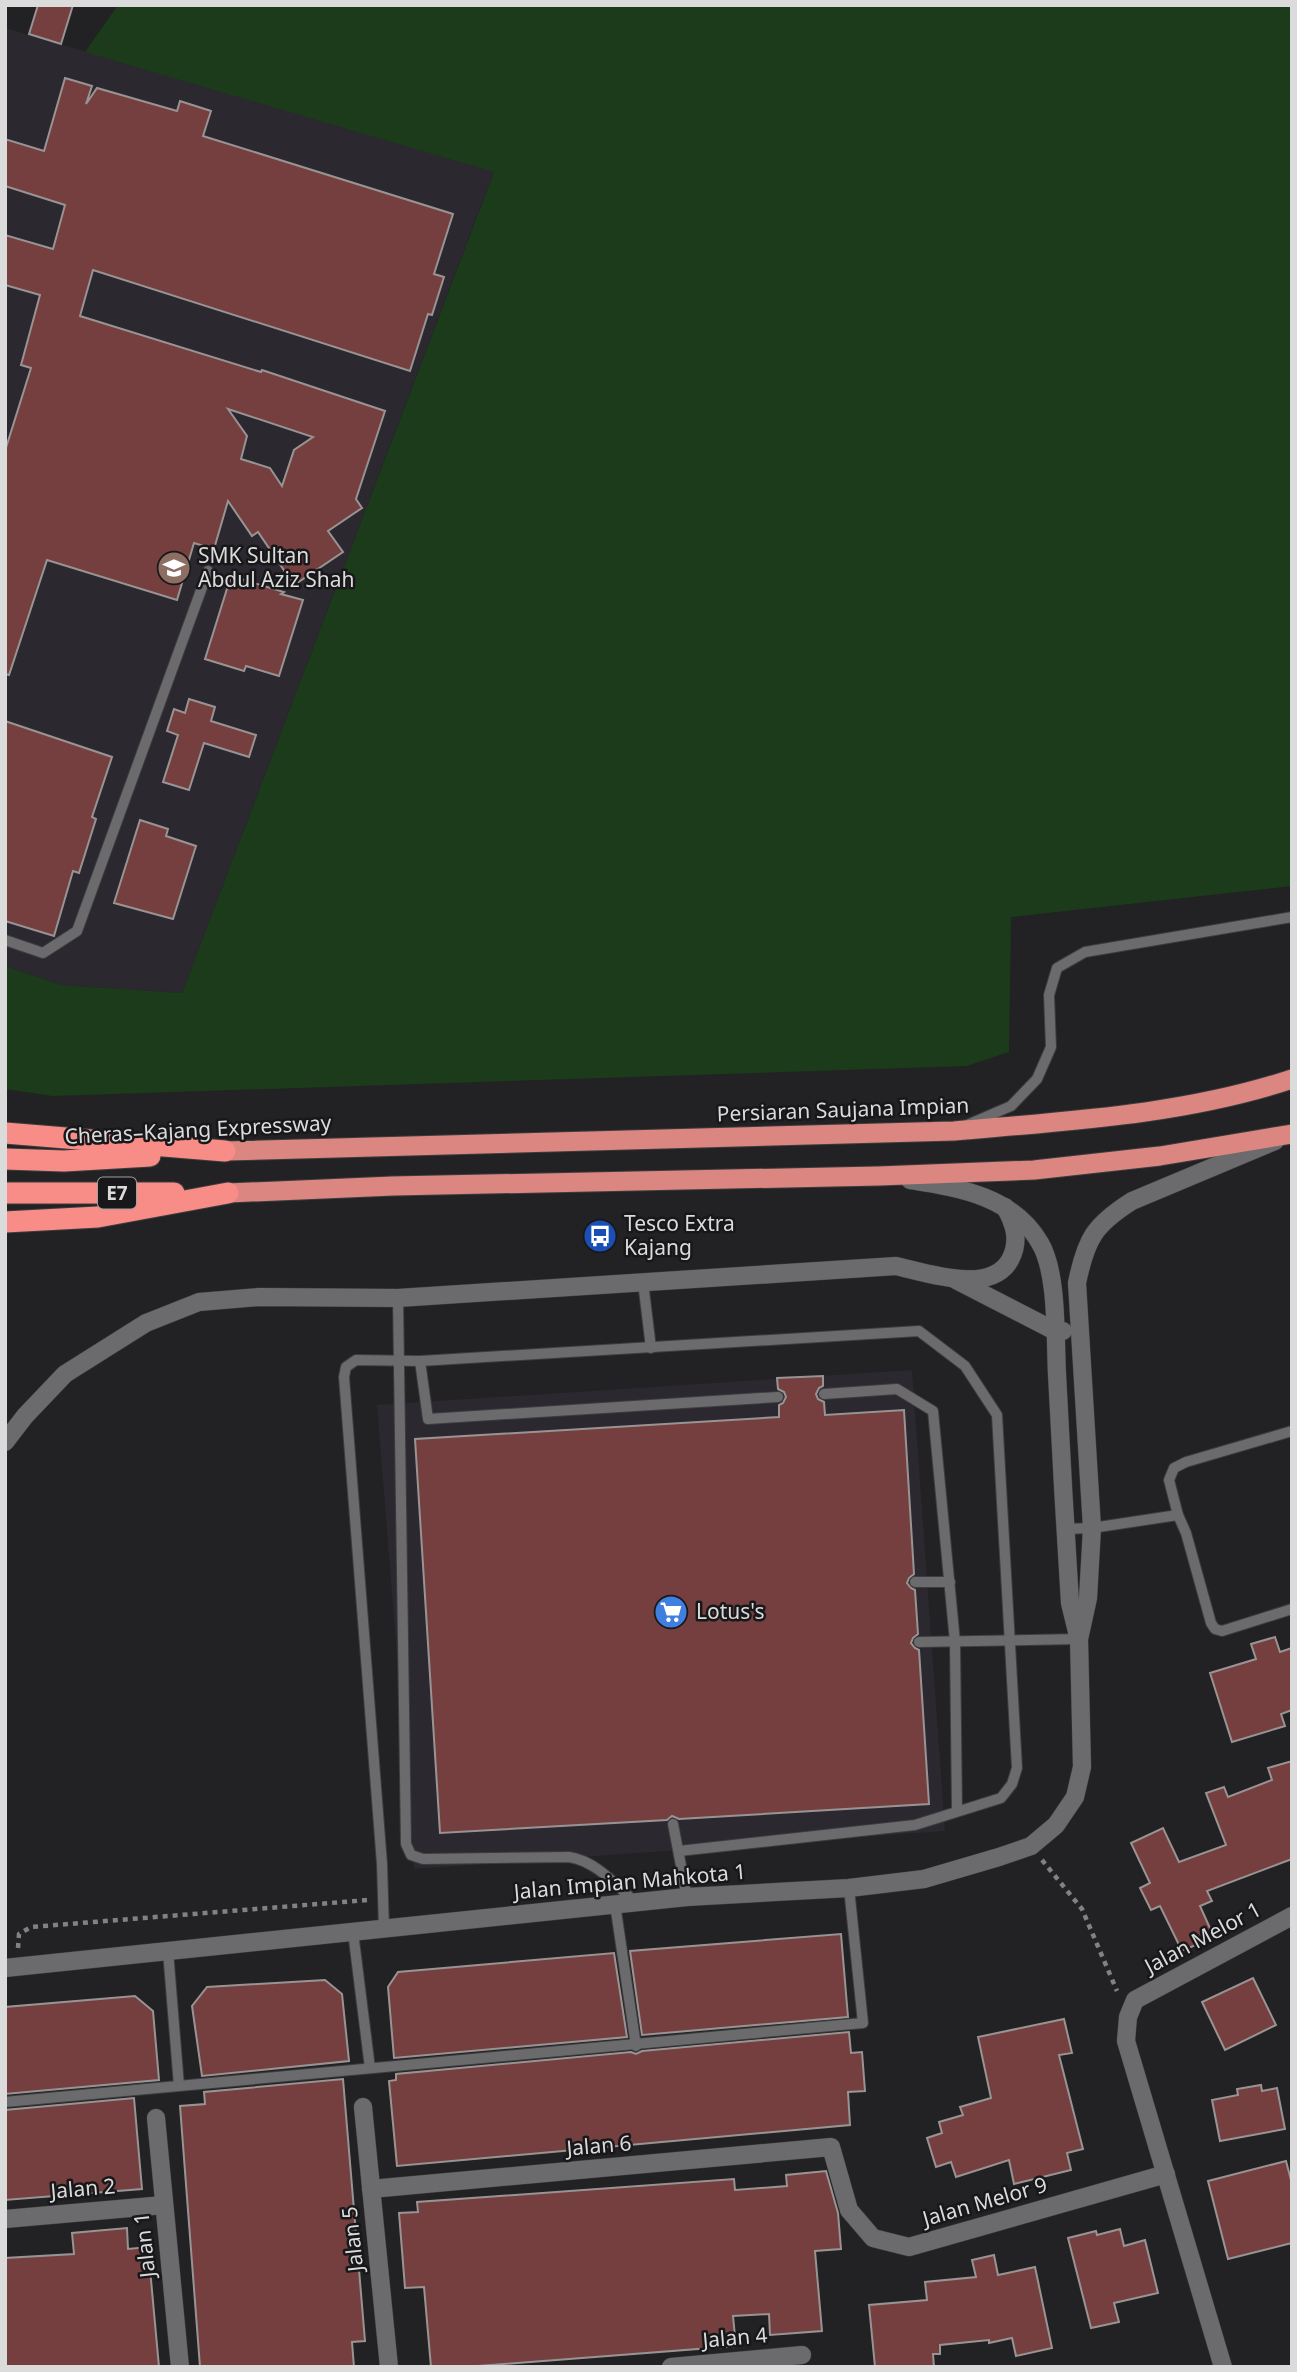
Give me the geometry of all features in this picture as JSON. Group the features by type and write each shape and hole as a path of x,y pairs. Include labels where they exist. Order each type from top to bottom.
{"highway":[{"name":"Persiaran Saujana Impian","path":"392,1147 954,1131 1070,1121 1187,1105 1292,1079"},
{"path":"5,1133 225,1151"},
{"path":"879,1176 1034,1170 1160,1156 1291,1134"},
{"name":"Cheras–Kajang Expressway","path":"5,1159 64,1161 225,1151 392,1147"},
{"name":"E7","path":"5,1193 228,1193 393,1186 879,1176"},
{"path":"5,1222 99,1217 228,1193"}],"street":[{"path":"1079,1639 1088,1598 1092,1528 1077,1283 1083,1253 1094,1231 1113,1213 1132,1202 1291,1134"},
{"path":"879,1176 960,1188 984,1196 1005,1207 1026,1224 1041,1243 1052,1284 1070,1603 1079,1639"},
{"path":"5,1442 65,1374 146,1323 200,1303 260,1297 398,1298 896,1266 953,1278 982,1279 1006,1269 1013,1254 1016,1238 1013,1222 1005,1207"},
{"path":"953,1278 1055,1331 1080,1332"},
{"name":"Jalan Impian Mahkota 1","path":"12,1965 687,1897 849,1888 924,1879 999,1857 1031,1846 1056,1825 1075,1797 1082,1767 1079,1639"},
{"name":"Jalan Melor 1","path":"1128,2017 1135,2000 1292,1916"},
{"path":"1128,2017 1126,2041 1221,2358"},
{"name":"Jalan 5","path":"363,2107 389,2367"},
{"name":"Jalan 1","path":"156,2118 180,2367"},
{"name":"Jalan Melor 9","path":"831,2147 849,2210 873,2238 909,2246 1166,2174"},
{"name":"Jalan 6","path":"371,2189 831,2147"},
{"name":"Jalan 2","path":"5,2219 164,2205"},
{"name":"Jalan 4","path":"671,2367 802,2355"}],"lane":[{"path":"5,940 43,953 77,931 208,571"},
{"path":"954,1131 1011,1106 1037,1079 1051,1047 1049,995 1057,968 1085,952 1292,917"},
{"path":"643,1282 651,1348"},
{"path":"398,1298 406,1844 411,1855 423,1858 581,1859 590,1863 636,1902"},
{"path":"384,1929 344,1377 346,1367 356,1360 420,1361 919,1331 965,1366 997,1415 1017,1768 1012,1784 1001,1798 915,1825 679,1851"},
{"path":"420,1361 428,1419 778,1397"},
{"path":"824,1394 897,1389 933,1411 956,1642 957,1811"},
{"path":"1292,1431 1186,1462 1174,1468 1169,1480 1210,1623 1215,1629 1222,1631 1292,1608"},
{"path":"1065,1529 1092,1528 1178,1514"},
{"path":"915,1583 950,1582"},
{"path":"919,1642 1079,1639"},
{"path":"673,1824 687,1897"},
{"path":"5,2102 863,2023 849,1888"},
{"path":"615,1904 636,2046"},
{"path":"353,1932 370,2068"},
{"path":"169,1951 179,2086"}],"path":[{"path":"1031,1846 1082,1909 1128,2017"},
{"path":"12,1965 19,1934 31,1927 383,1899"}],"shaded area":[{"name":"SMK Sultan Abdul Aziz Shah","path":"5,28 494,171 182,993 61,985 5,966"},
{"name":"Lotus's","path":"912,1370 945,1831 414,1869 377,1405"}],"green space":[{"path":"118,5 1292,5 1292,886 1011,917 1009,1052 967,1066 53,1096 5,1089 5,966 61,985 182,993 494,172 85,52"}],"building":[{"path":"38,5 73,5 61,44 29,34"},
{"path":"65,78 92,86 86,104 97,88 177,111 180,101 211,111 203,136 453,214 434,274 444,277 432,315 428,314 410,371 93,270 80,316 261,372 262,370 385,411 356,499 362,508 328,531 343,552 294,585 258,532 252,536 228,501 214,549 194,543 177,600 47,560 9,675 5,674 5,451 31,368 21,365 40,295 5,285 5,235 53,249 65,205 5,186 5,139 44,151","holes":["228,409 313,437 294,450 282,486 270,468 241,459 247,436"]},
{"path":"231,576 303,600 279,676 246,666 244,671 205,659"},
{"path":"189,699 215,707 211,721 256,735 249,757 204,743 189,790 163,782 178,735 167,731 174,709 185,713"},
{"path":"5,721 112,757 92,817 96,819 79,873 73,871 54,936 5,921"},
{"path":"140,820 168,829 166,836 196,846 173,919 114,903"},
{"name":"Lotus's","path":"823,1376 823,1386 816,1394 818,1399 824,1402 825,1415 904,1410 914,1574 907,1583 915,1590 918,1634 911,1643 919,1650 929,1804 679,1819 672,1816 667,1820 440,1833 415,1439 779,1417 779,1405 786,1397 784,1392 778,1389 777,1378"},
{"path":"1275,1637 1280,1652 1292,1648 1292,1710 1281,1714 1285,1726 1232,1742 1210,1673 1256,1659 1251,1644"},
{"path":"1292,1761 1292,1859 1207,1891 1212,1901 1200,1906 1214,1937 1182,1951 1160,1906 1151,1910 1140,1888 1150,1883 1131,1843 1163,1828 1179,1862 1226,1845 1206,1793 1224,1787 1228,1797 1272,1780 1268,1768"},
{"path":"841,1934 848,2017 642,2035 630,1951"},
{"path":"614,1953 627,2037 394,2058 388,1987 398,1972"},
{"path":"1253,1978 1276,2025 1225,2050 1202,2002"},
{"path":"325,1980 342,1994 349,2061 202,2076 192,2006 207,1987"},
{"path":"135,1996 153,2011 159,2080 5,2094 5,2007"},
{"path":"1064,2019 1072,2053 1059,2055 1083,2149 1067,2153 1071,2170 1014,2184 1009,2160 956,2177 951,2162 936,2167 927,2138 942,2133 939,2122 963,2115 960,2107 991,2098 978,2037"},
{"path":"849,2032 851,2053 862,2052 865,2091 848,2092 850,2125 397,2166 389,2081 396,2080 396,2074 631,2052 636,2054 642,2051"},
{"path":"343,2079 365,2341 352,2342 354,2367 200,2367 180,2106 205,2104 204,2092"},
{"path":"1261,2085 1262,2091 1277,2088 1285,2129 1220,2141 1212,2100 1238,2095 1237,2089"},
{"path":"134,2098 142,2189 5,2200 5,2110"},
{"path":"1286,2161 1292,2184 1292,2243 1228,2259 1208,2181"},
{"path":"826,2171 838,2213 841,2249 815,2251 822,2331 770,2335 769,2314 733,2316 736,2346 465,2367 431,2367 424,2287 405,2288 399,2213 418,2212 417,2202 734,2179 735,2190 787,2186 786,2175"},
{"path":"127,2228 128,2249 148,2247 159,2367 5,2367 5,2258 74,2254 72,2233"},
{"path":"1120,2229 1124,2246 1145,2240 1158,2293 1114,2303 1119,2322 1091,2328 1068,2238 1096,2231 1097,2235"},
{"path":"994,2255 998,2275 1035,2267 1052,2348 1016,2356 1012,2338 989,2343 989,2340 940,2345 940,2354 933,2354 934,2367 875,2367 869,2305 927,2300 925,2282 976,2277 972,2260"}],"place":[{"name":"SMK Sultan Abdul Aziz Shah","path":"174,568"},
{"name":"Tesco Extra Kajang","path":"600,1236"},
{"name":"Lotus's","path":"671,1612"}]}
